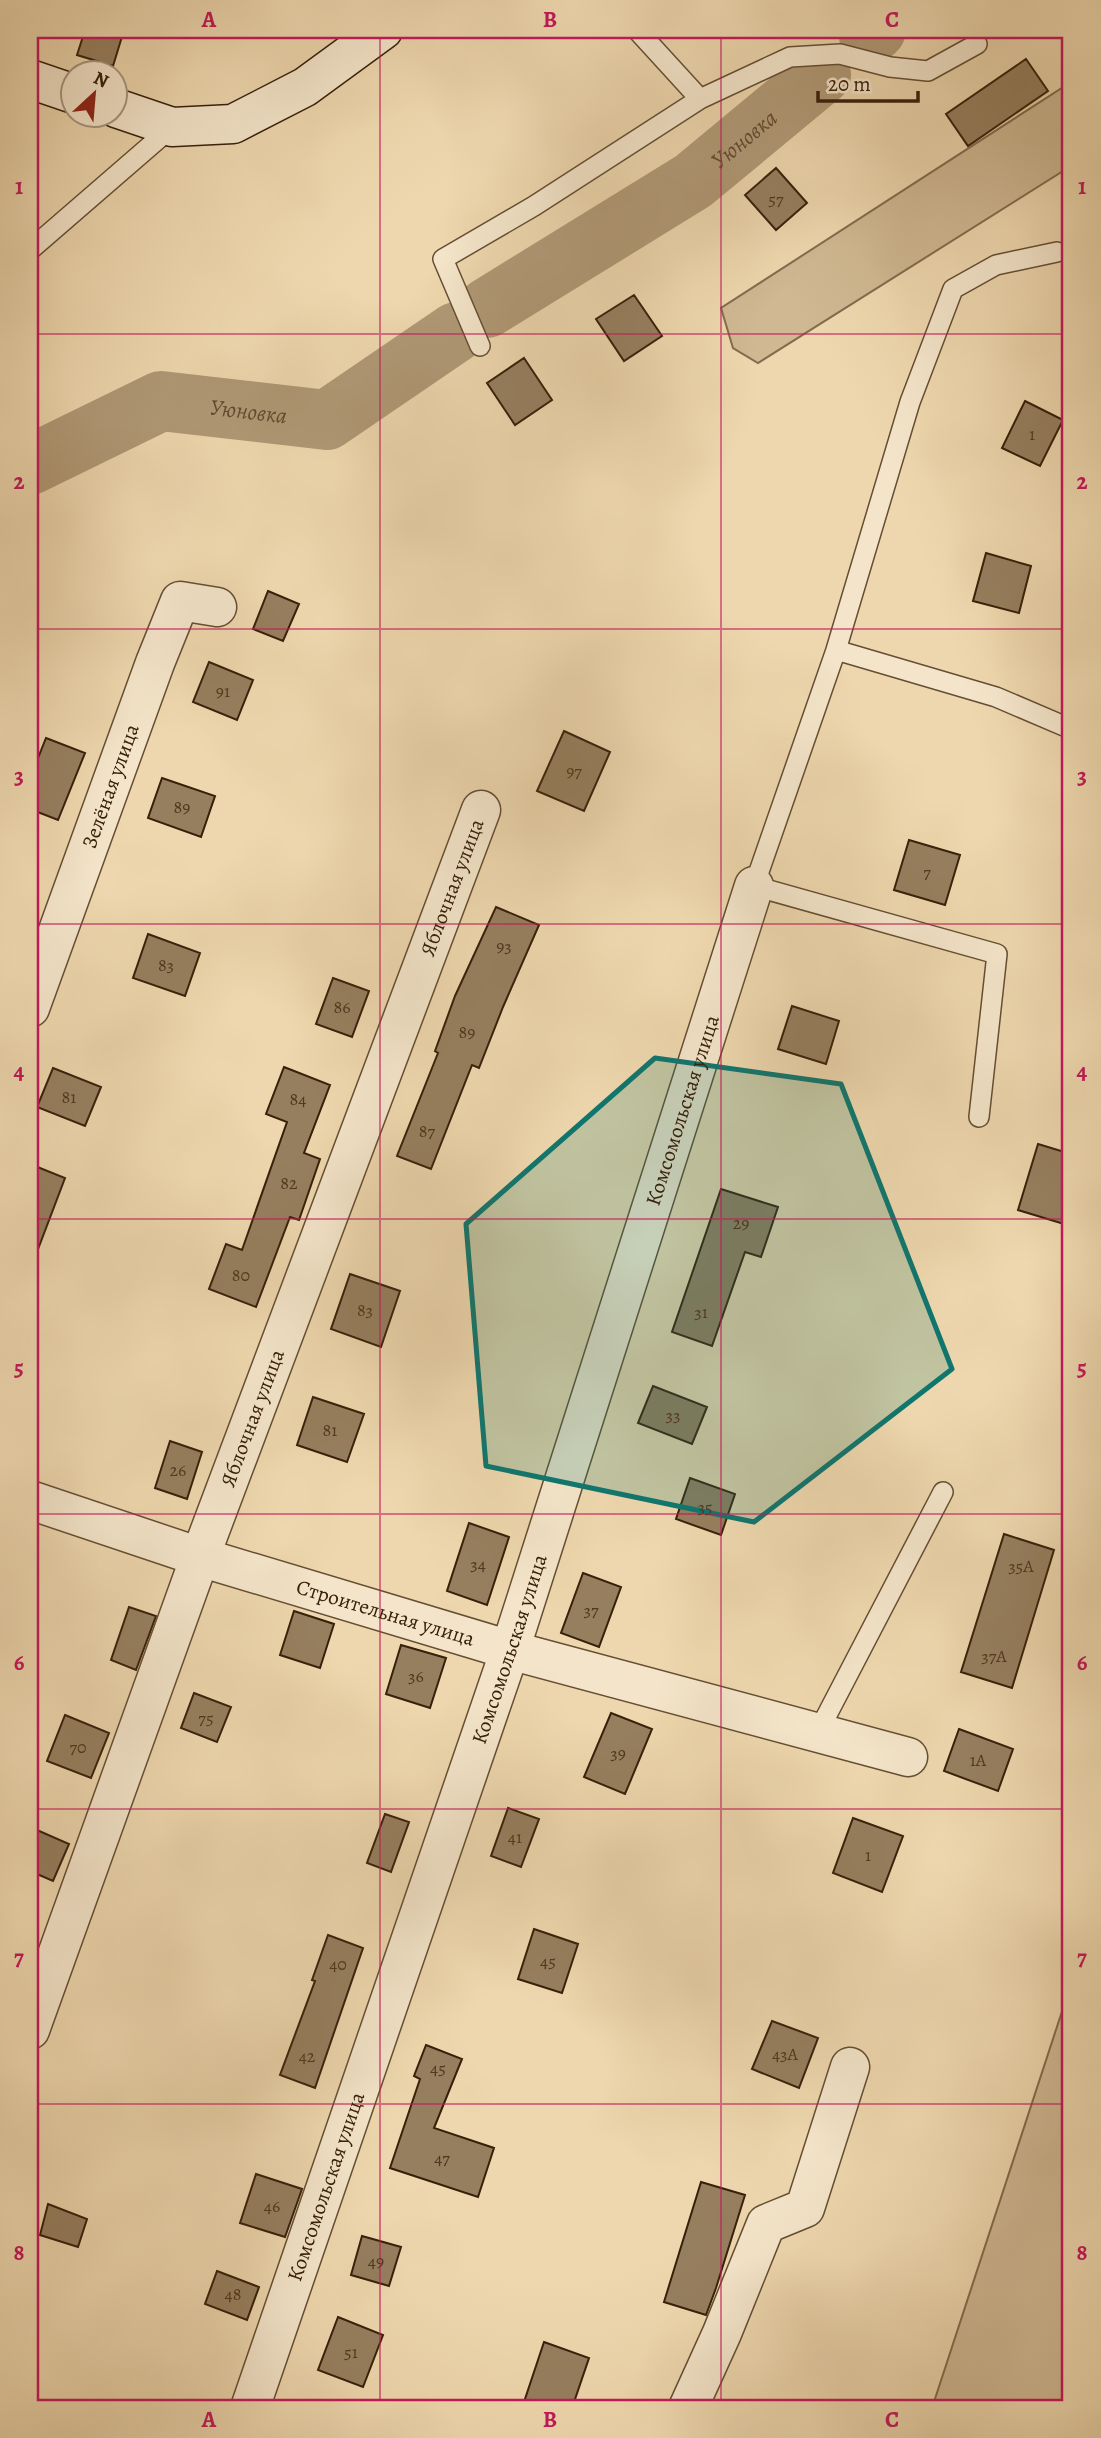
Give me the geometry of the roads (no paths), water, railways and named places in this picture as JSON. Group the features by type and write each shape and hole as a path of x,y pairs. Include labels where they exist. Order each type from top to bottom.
{"street":[{"path":"130,113 172,127 233,124 305,87 383,30"},
{"path":"30,79 60,89"},
{"name":"Зелёная улица","path":"30,1008 180,601 216,607"},
{"name":"Яблочная улица","path":"30,2030 200,1557 481,810"},
{"name":"Комсомольская улица","path":"250,2408 510,1650 754,886"},
{"name":"Строительная улица","path":"30,1500 200,1557 510,1650 908,1756"},
{"path":"688,2408 766,2224 805,2208 850,2067"}],"lane":[{"path":"637,30 700,99"},
{"path":"480,346 443,259 534,206 700,99 790,57 840,54 890,67 928,71 977,44"},
{"path":"30,250 172,127"},
{"path":"979,1117 997,954 754,886 835,650 909,402 953,289 996,265 1056,252"},
{"path":"835,650 996,697 1071,729"},
{"path":"818,1732 943,1492"}],"waterway":[{"name":"Уюновка","path":"869,36 876,30"},
{"name":"Уюновка","path":"487,308 693,181 821,75"},
{"name":"Уюновка","path":"30,465 161,401 327,420 456,332"}]}
